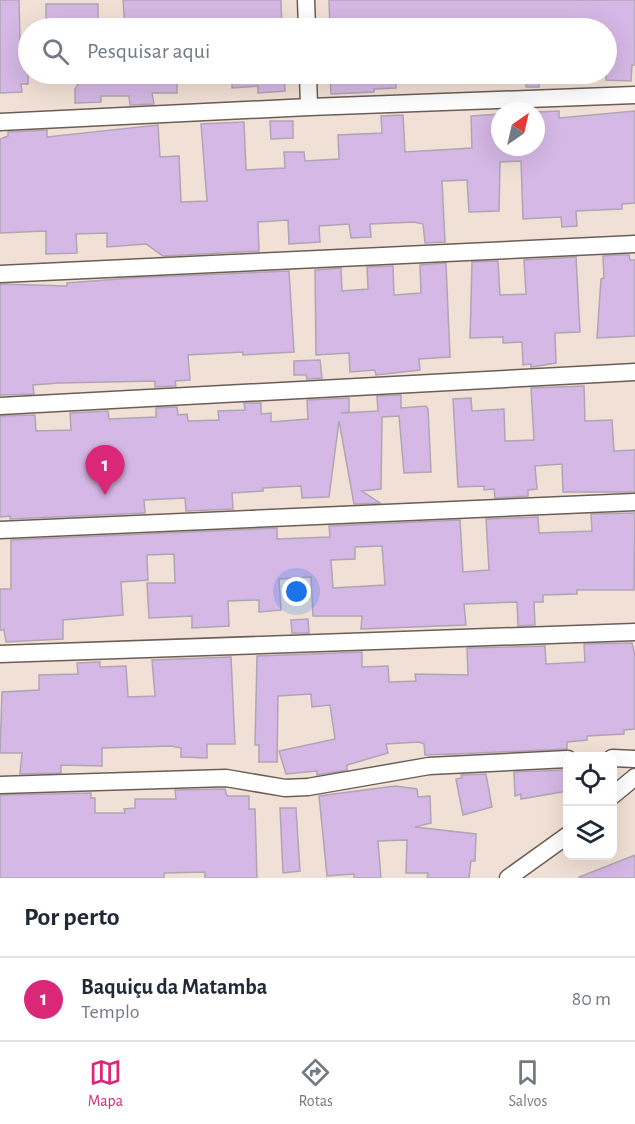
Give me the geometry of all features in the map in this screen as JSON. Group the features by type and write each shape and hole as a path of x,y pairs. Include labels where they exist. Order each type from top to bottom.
{"street":[{"path":"306,0 307,18"},
{"path":"308,84 309,107"},
{"path":"0,122 309,107 635,95"},
{"path":"0,274 635,244"},
{"path":"0,406 635,372"},
{"path":"0,530 635,502"},
{"path":"0,654 635,632"},
{"path":"617,758 635,759"},
{"path":"0,785 226,778 285,788 308,787 429,765 563,759"},
{"path":"617,792 635,777"},
{"path":"508,878 563,838"}],"building":[{"path":"0,0 19,0 18,84 21,84 22,92 0,93"},
{"path":"123,0 281,0 282,18 124,18"},
{"path":"329,0 635,0 635,65 632,65 631,81 617,80 617,18 330,18"},
{"path":"46,4 98,4 98,18 46,18"},
{"path":"78,84 177,84 177,93 152,93 154,104 130,105 129,96 101,96 101,102 75,103 75,89"},
{"path":"232,84 285,84 285,91 258,93 258,86 232,88"},
{"path":"330,84 396,84 396,88 374,89 374,92 331,94"},
{"path":"526,84 539,84 539,87 526,87"},
{"path":"559,111 559,118 635,111 635,203 622,204 622,209 576,211 577,226 562,227 561,217 523,219 521,161 500,162 499,211 469,212 467,180 442,181 445,242 425,243 423,224 414,222 370,224 371,237 351,238 349,224 319,226 320,242 289,244 288,220 258,222 259,251 163,256 146,244 107,247 107,233 76,234 77,253 46,254 46,231 0,233 0,139 8,136 8,132 47,130 47,137 158,125 160,157 179,156 181,202 207,201 201,124 244,122 246,170 285,168 284,152 304,152 305,161 339,159 338,135 382,133 381,116 403,115 405,152 472,148 471,116 491,115 491,156 545,156 545,112"},
{"path":"270,121 293,121 293,138 271,139"},
{"path":"629,255 630,260 635,260 635,336 597,338 601,279 604,278 603,256"},
{"path":"576,257 580,332 555,333 556,363 531,367 531,364 523,365 522,342 503,343 503,337 470,338 472,262 498,261 500,295 526,294 524,260"},
{"path":"446,263 450,357 419,359 420,370 376,375 375,370 350,372 349,353 316,355 315,270 341,268 342,291 368,289 367,267 393,266 394,295 421,293 420,265"},
{"path":"289,271 294,352 188,355 190,380 175,381 176,386 155,387 155,381 59,383 33,385 34,394 0,395 0,284 67,286 67,283 132,278"},
{"path":"320,360 322,378 307,379 306,375 294,375 294,361"},
{"path":"584,386 585,421 612,420 614,451 635,450 635,492 563,492 562,464 535,466 537,489 528,490 528,496 495,498 494,489 484,490 484,486 458,487 453,399 471,398 472,411 504,409 505,441 534,440 531,388"},
{"path":"401,395 401,408 426,406 428,409 431,472 404,473 399,416 382,417 381,489 362,491 380,503 354,504 339,421 329,497 302,498 301,486 263,488 263,491 232,493 233,509 186,511 185,498 144,500 145,513 10,519 10,516 0,517 0,416 35,415 36,431 71,430 70,413 108,411 109,419 156,417 156,408 177,407 178,415 187,414 188,421 219,420 218,411 245,410 244,403 261,403 261,414 271,413 271,422 308,419 307,400 349,398 349,412 341,413 378,411 377,396"},
{"path":"635,513 634,590 577,590 577,594 543,595 543,602 534,602 535,625 518,626 517,602 464,604 466,625 361,629 362,616 313,616 311,577 279,579 281,610 259,612 259,600 228,601 229,626 192,628 192,616 149,618 147,583 175,583 174,554 147,555 148,580 121,582 123,615 63,620 63,639 6,642 4,630 0,630 0,589 11,589 11,540 277,528 277,539 330,537 329,526 460,520 463,572 489,570 486,519 538,517 539,533 592,531 591,514","holes":["382,546 385,585 333,588 331,560 355,559 355,547"]},
{"path":"308,619 309,633 292,633 291,620"},
{"path":"632,643 635,656 635,729 624,730 624,734 587,736 587,740 567,742 567,749 457,754 425,755 424,744 419,742 386,744 388,753 347,765 347,770 317,775 317,771 286,774 279,751 335,739 330,705 312,707 311,694 278,696 277,762 259,762 259,745 255,745 257,656 362,652 362,667 388,666 389,682 416,681 415,674 468,675 467,648 545,646 546,664 585,662 584,644"},
{"path":"231,657 235,744 207,744 207,758 181,757 181,748 171,746 102,748 102,766 61,765 61,773 20,774 22,753 0,753 2,692 39,690 39,675 78,674 77,663 100,662 100,667 126,666 128,697 155,696 152,660"},
{"path":"563,770 563,792 521,799 521,794 515,796 514,772"},
{"path":"486,774 492,807 463,815 456,779 462,778 461,775"},
{"path":"395,786 417,789 418,797 430,796 431,823 415,827 476,834 475,861 471,861 469,878 427,878 428,873 406,873 407,840 378,841 381,878 354,878 354,874 327,876 319,796"},
{"path":"225,789 227,796 249,796 249,809 255,809 257,878 205,878 205,872 164,873 164,878 0,878 0,795 91,793 91,798 95,798 95,813 125,813 124,809 135,808 135,799 176,799 175,790"},
{"path":"280,808 296,808 300,871 283,873"},
{"path":"635,855 635,878 579,877"}],"place":[{"name":"Baquiçu da Matamba","path":"105,495"}]}
